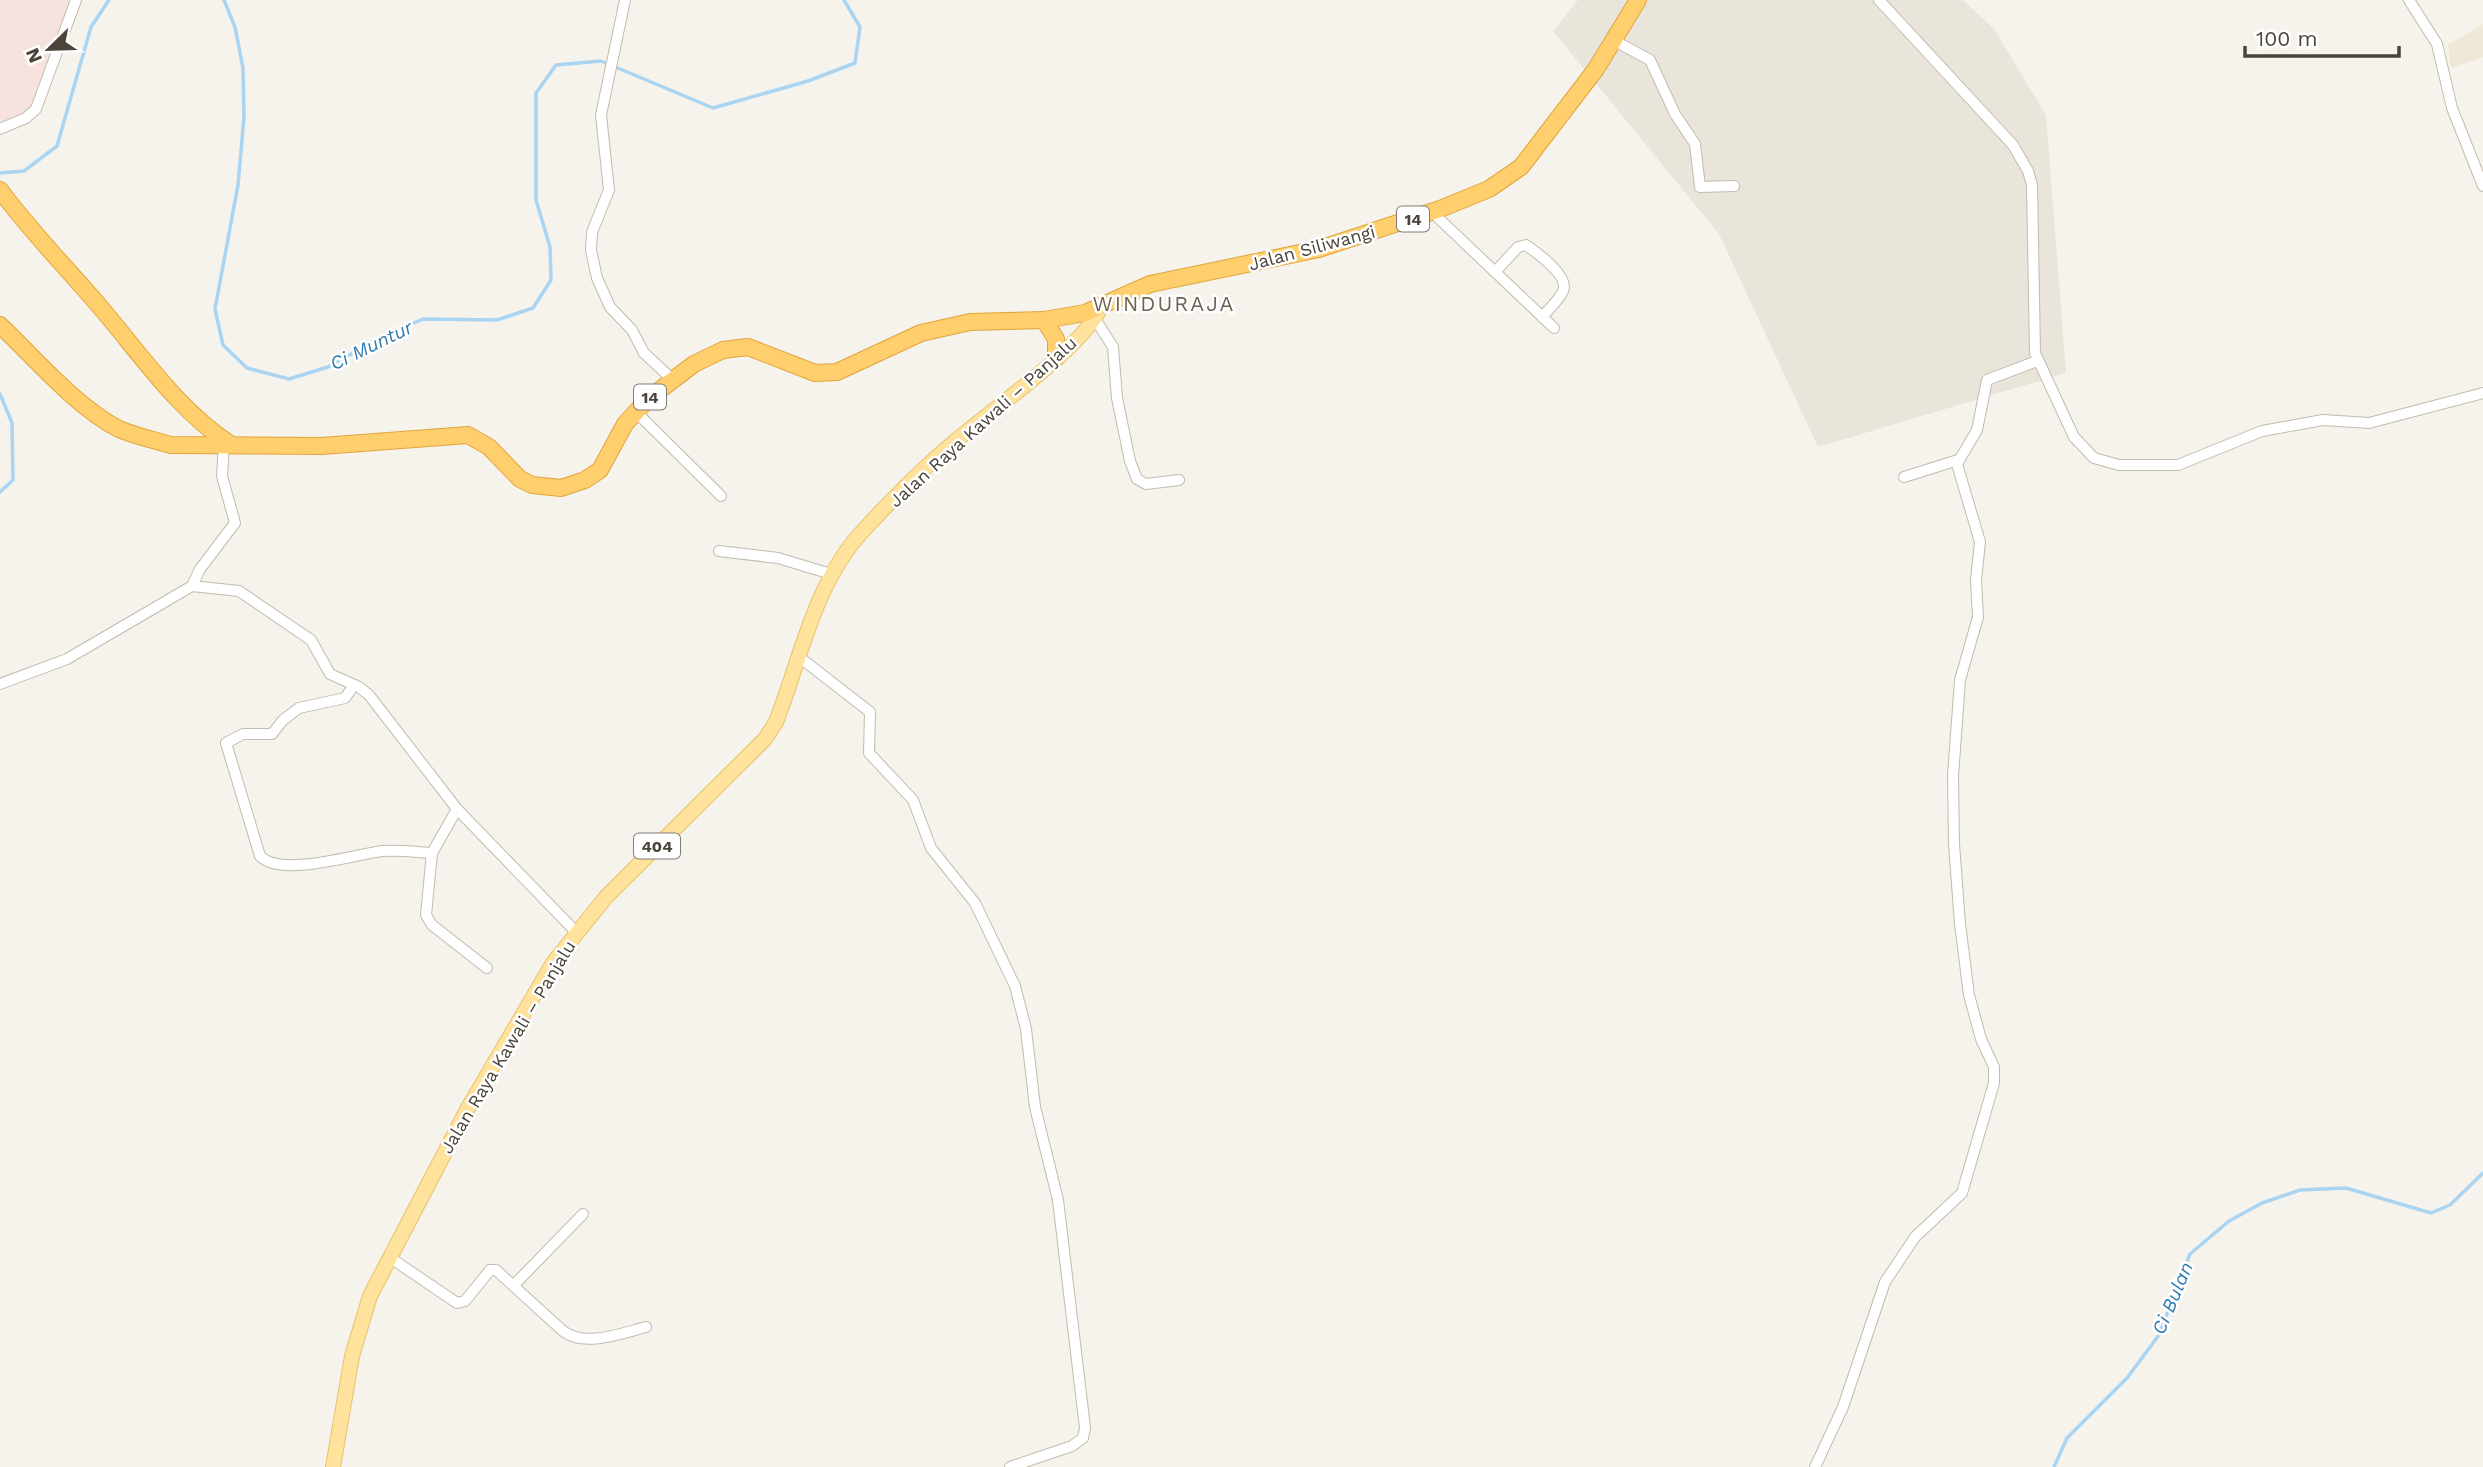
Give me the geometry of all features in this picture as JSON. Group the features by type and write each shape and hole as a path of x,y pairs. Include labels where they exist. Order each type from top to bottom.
{"highway":[{"name":"Jalan Siliwangi","path":"1098,313 1150,284 1319,249 1432,212 1489,189 1521,167 1615,41 1638,0"},
{"path":"0,190 27,227 81,285 186,409 227,444"},
{"name":"14","path":"0,325 80,400 118,428 171,445 336,446 468,435 489,447 520,479 532,485 561,488 585,480 600,470 635,411 672,379 706,356 748,347 802,369 827,374 852,366 921,333 971,322 1044,320 1098,313"},
{"path":"1044,320 1056,340 1056,358"}],"main road":[{"name":"Jalan Raya Kawali – Panjalu","path":"333,1467 352,1356 370,1296 468,1108 553,963 606,897 765,739 776,722 798,656 831,574 860,534 967,431 1056,358 1098,313"}],"street":[{"path":"0,129 26,118 42,97 57,47 76,0"},
{"path":"625,0 613,47 601,123 609,190 592,232 592,261 610,307 632,330 644,354 672,379"},
{"path":"1879,0 2013,145 2028,171 2032,185 2034,347 2037,361 2083,449 2094,458 2119,465 2178,465 2262,431 2323,420 2370,424 2483,393"},
{"path":"2409,0 2437,44 2452,108 2483,186"},
{"path":"1615,41 1650,60 1676,117 1695,144 1700,187 1734,186"},
{"path":"1432,212 1554,328"},
{"path":"1495,272 1515,249 1524,245 1559,274 1564,283 1563,290 1542,317"},
{"path":"1098,313 1113,347 1117,398 1137,479 1146,484 1179,480"},
{"path":"1815,1467 1843,1407 1885,1282 1915,1237 1962,1193 1994,1083 1994,1067 1976,1025 1967,983 1954,844 1953,776 1960,680 1978,617 1976,580 1980,542 1958,472 1958,460 1977,430 1987,380 2037,361"},
{"path":"635,411 721,496"},
{"path":"0,684 67,659 191,586 200,569 235,523 222,476 227,444"},
{"path":"1904,477 1958,460"},
{"path":"719,551 778,558 831,574"},
{"path":"191,586 239,591 311,640 330,674 369,695 457,809 576,932"},
{"path":"798,656 870,712 869,753 913,800 930,848 975,903 1009,971 1022,1010 1035,1107 1058,1200 1085,1427 1083,1438 1072,1446 1010,1467"},
{"path":"354,685 345,698 302,707 291,713 272,734 240,734 226,743 260,856 275,864 295,864 341,860 381,852 432,853"},
{"path":"457,809 432,853 427,919 487,968"},
{"path":"515,1284 583,1214"},
{"path":"389,1257 457,1303 465,1301 490,1270 500,1272 563,1331 575,1338 598,1338 646,1327"}],"shaded area":[{"path":"0,0 71,0 34,103 22,115 0,125"},
{"path":"1578,0 1963,0 1994,29 2046,115 2066,373 1818,447 1719,234 1553,31"},
{"path":"2483,24 2483,57 2451,68 2448,45"}],"waterway":[{"name":"Ci Muntur","path":"0,173 24,171 57,146 91,27 109,0"},
{"name":"Ci Muntur","path":"224,0 235,27 243,68 244,117 238,185 215,309 223,345 247,368 289,379 328,367 383,336 423,319 497,320 533,308 551,280 550,247 536,200 536,93 556,65 601,61 713,108 808,81 855,63 860,27 844,0"},
{"name":"Ci Muntur","path":"0,394 12,423 13,480 0,492"},
{"name":"Ci Bulan","path":"2054,1467 2067,1438 2127,1378 2159,1335 2190,1254 2229,1221 2262,1203 2300,1190 2346,1188 2431,1213 2450,1205 2483,1173"}],"district":[{"name":"WINDURAJA","path":"1164,304"}]}
